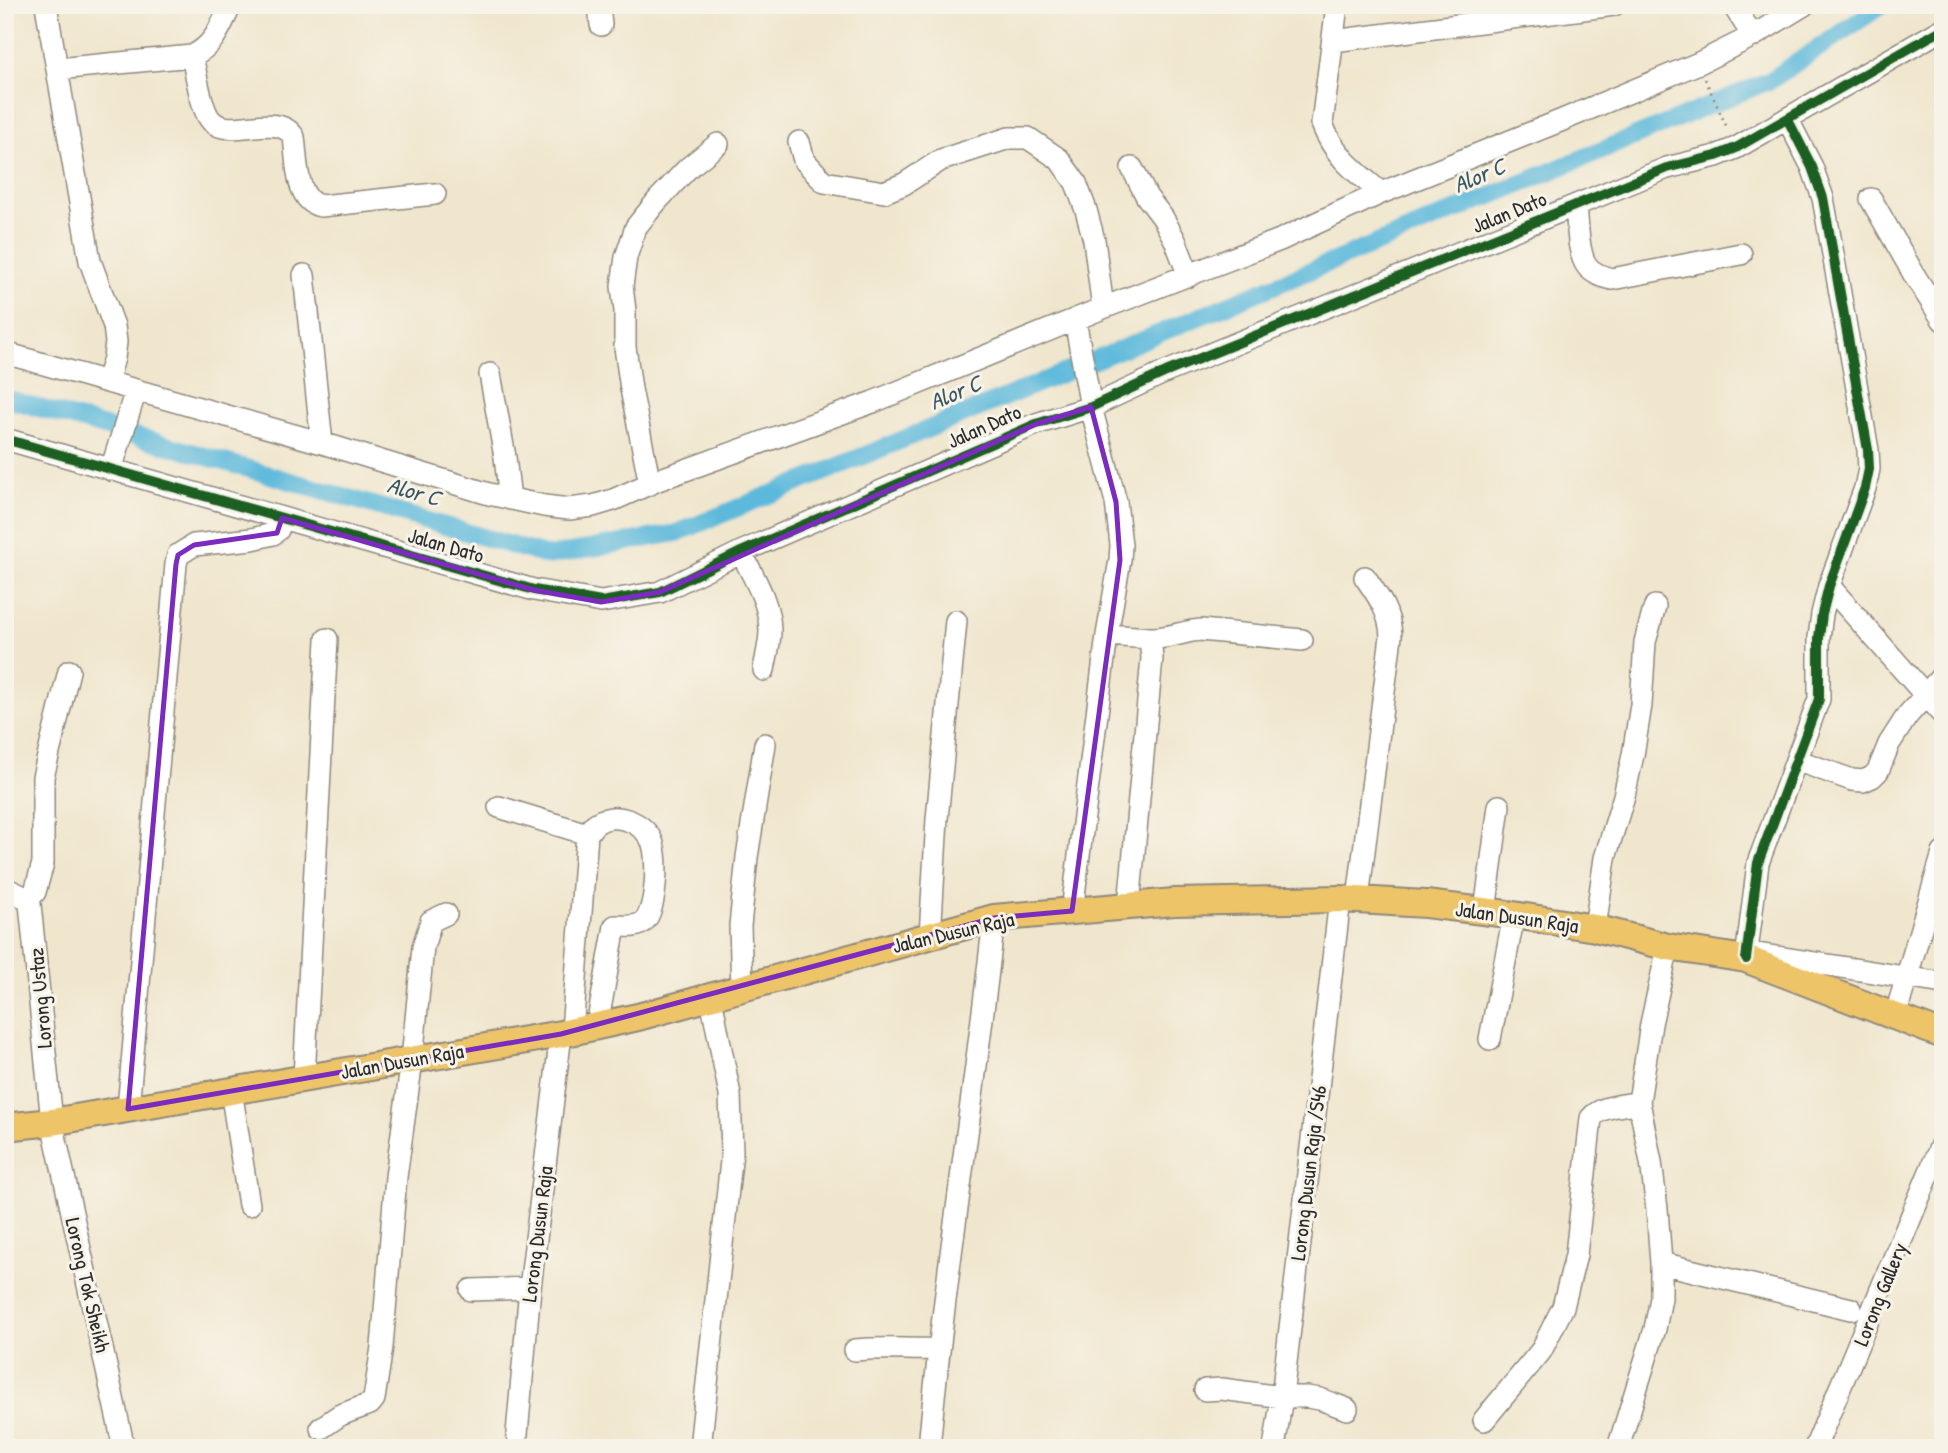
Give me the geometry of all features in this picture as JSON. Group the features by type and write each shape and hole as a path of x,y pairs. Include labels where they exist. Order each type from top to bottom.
{"main road":[{"name":"Jalan Dusun Raja","path":"5,1127 52,1122 577,1030 711,998 994,918 1174,902 1349,899 1426,904 1595,928 1668,947 1746,956 1943,1035"}],"street":[{"path":"46,5 90,261 114,326 116,342 107,382"},
{"path":"57,69 192,56 203,51 212,42 231,5"},
{"path":"1337,5 1322,124 1329,141 1343,160 1381,193"},
{"path":"1333,41 1614,5"},
{"path":"1733,5 1753,37"},
{"path":"5,353 107,382 135,394 323,443 510,499 569,509 593,506 1076,324 1103,308 1280,240 1381,193 1699,63 1753,37 1804,5"},
{"name":"Jalan Dato","path":"5,439 534,590 601,602 660,592 741,552 1036,424 1091,404 1667,168 1737,148 1943,29"},
{"path":"192,56 206,113 214,123 225,128 278,126 291,132 303,193 315,205 435,194"},
{"path":"1788,120 1812,167 1823,198 1868,450 1869,469 1822,614 1819,638 1819,699 1758,863 1746,956 1943,983"},
{"path":"799,142 804,160 824,182 884,192 904,184 941,160 1009,138 1028,138 1059,159 1076,183 1094,240 1103,308"},
{"path":"650,484 625,347 622,286 626,257 636,228 657,201 688,168 718,144"},
{"path":"1132,168 1175,240 1189,276"},
{"path":"1871,199 1943,320"},
{"path":"1576,205 1580,245 1587,266 1598,275 1612,279 1741,254"},
{"path":"304,275 323,443"},
{"path":"1072,911 1107,635 1121,559 1116,502 1091,404 1076,324"},
{"path":"490,374 510,499"},
{"path":"111,468 135,394"},
{"path":"128,1109 178,555 194,545 273,534 278,530 282,519"},
{"path":"741,552 767,612 770,631 764,670"},
{"name":"Lorong Dusun Raja /S46","path":"1274,1448 1349,899 1391,636 1391,622 1386,609 1365,577"},
{"path":"1829,586 1943,715"},
{"path":"1595,928 1605,858 1624,796 1633,754 1641,705 1645,642 1655,606"},
{"path":"930,936 937,818 956,621"},
{"path":"1107,635 1166,639 1201,630 1302,640"},
{"path":"1129,906 1152,658 1150,638"},
{"path":"304,1078 327,639"},
{"path":"5,888 27,900 35,892 43,863 43,777 69,671"},
{"path":"1796,760 1852,780 1863,781 1872,777 1878,771 1889,744 1907,716 1943,675"},
{"path":"742,989 740,926 747,857 765,744"},
{"path":"1485,911 1499,806"},
{"path":"499,807 587,834"},
{"path":"577,1030 581,912 587,834 594,825 610,818 624,818 645,830 653,842 656,861 655,887 648,917 638,925 615,926 602,916 581,912"},
{"path":"1895,1017 1943,853"},
{"name":"Lorong Ustaz","path":"27,900 32,917 52,1122"},
{"path":"321,1428 340,1415 370,1404 374,1399 382,1348 396,1177 412,1060 423,947 431,921 446,914"},
{"path":"1490,1040 1514,915"},
{"path":"929,1448 939,1349 994,918"},
{"path":"577,1030 615,926"},
{"path":"1618,1448 1655,1329 1661,1298 1661,1263 1654,1185 1639,1102 1651,1024 1668,947"},
{"path":"700,1448 732,1153 730,1095 711,998"},
{"name":"Lorong Dusun Raja","path":"517,1434 530,1289 577,1030"},
{"path":"231,1090 249,1205"},
{"path":"1484,1420 1541,1351 1563,1307 1576,1255 1591,1118 1604,1109 1639,1102"},
{"name":"Lorong Tok Sheikh","path":"52,1122 124,1448"},
{"name":"Lorong Gallery","path":"1815,1448 1943,1140"},
{"path":"1661,1263 1852,1309"},
{"path":"471,1290 530,1289"},
{"path":"855,1350 939,1349"},
{"path":"1205,1390 1321,1399 1348,1409"}],"path":[{"path":"1706,79 1732,137"}],"highlighted area":[{"path":"1091,407 1116,502 1120,560 1072,911 994,918 561,1034 128,1109 178,555 194,545 277,533 282,518 534,590 601,602 660,592 1036,424"}],"waterway":[{"name":"Alor C","path":"5,398 548,556 677,533 1771,80 1882,5"}],"cycle path":[{"path":"5,439 534,590 601,602 660,592 741,552 1036,424 1091,407 1166,372 1667,168 1716,156 1736,148 1943,29"},
{"path":"1746,959 1758,863 1819,699 1819,638 1822,614 1869,469 1868,450 1823,198 1812,167 1788,120"}]}
